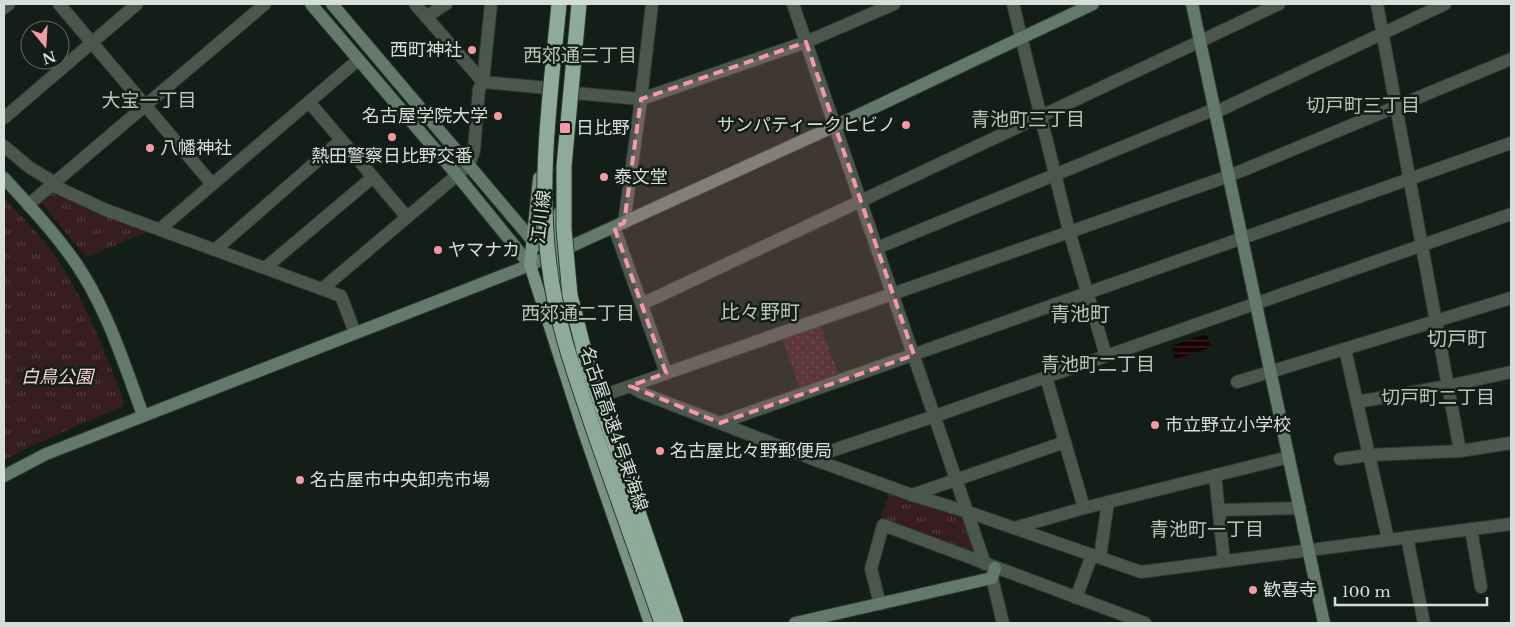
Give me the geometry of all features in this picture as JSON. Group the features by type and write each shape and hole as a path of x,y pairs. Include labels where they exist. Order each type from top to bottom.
{"highway":[{"name":"名古屋高速4号東海線","path":"558,4 544,202 554,298 573,371 662,623"},
{"name":"名古屋高速4号東海線","path":"579,4 564,166 564,229 570,295 588,366 676,623"}],"main road":[{"name":"江川線","path":"558,4 547,88 530,265 584,432 650,623"},
{"name":"江川線","path":"583,4 554,254 599,397 683,623"}],"street":[{"path":"4,8 9,4"},
{"path":"59,4 212,184"},
{"path":"4,118 137,4"},
{"path":"28,205 265,4"},
{"path":"311,4 457,175 530,265"},
{"path":"332,4 533,241 554,254"},
{"path":"415,4 483,82 547,88"},
{"path":"426,17 446,4"},
{"path":"322,289 469,165 474,151 491,4"},
{"path":"652,4 641,99 619,225 642,304 666,373"},
{"path":"793,4 968,512 991,570 1003,623"},
{"path":"574,93 641,99 806,42 894,4"},
{"path":"1013,4 1069,231 1106,356"},
{"path":"4,476 46,454 143,415 530,265 835,126 1093,4"},
{"path":"1192,4 1324,623"},
{"path":"642,304 1279,4"},
{"path":"1377,4 1460,451"},
{"path":"877,248 1215,111 1444,4"},
{"path":"160,229 358,60"},
{"path":"599,397 1229,176 1511,60"},
{"path":"308,102 407,217"},
{"path":"215,250 341,140"},
{"path":"720,423 1511,143"},
{"path":"4,146 53,184 106,210 342,296 355,333"},
{"path":"265,268 372,176"},
{"path":"4,178 55,235 87,281 114,339 143,415"},
{"path":"818,461 819,455 1511,214"},
{"path":"1237,382 1511,298"},
{"path":"1345,348 1388,539"},
{"path":"1357,402 1448,386 1511,372"},
{"path":"1046,377 1084,508"},
{"path":"630,386 642,393 818,461 912,495 968,512 1141,572 1511,524"},
{"path":"912,495 1065,442"},
{"path":"1340,459 1369,455 1460,451 1511,444"},
{"path":"1014,528 1084,508 1289,457"},
{"path":"1215,475 1224,561"},
{"path":"1076,598 1096,556 1108,502"},
{"path":"1219,510 1300,508"},
{"path":"880,604 871,569 883,525 991,570 1144,623"},
{"path":"1471,529 1481,587"},
{"path":"1407,537 1424,623"},
{"path":"795,623 880,604 991,570"}],"highlighted area":[{"path":"806,42 914,355 720,423 630,386 666,373 614,227 624,223 641,99"}],"green space":[{"path":"54,189 150,231 86,257 40,201"},
{"name":"白鳥公園","path":"4,197 45,242 77,292 110,364 124,401 122,407 33,445 4,460"},
{"path":"820,325 839,376 800,390 782,338"},
{"path":"890,491 961,514 966,518 976,548 969,554 880,519"}],"shaded area":[{"path":"1206,334 1211,347 1175,360 1171,346"}],"place":[{"name":"西町神社","path":"472,50"},
{"name":"名古屋学院大学","path":"498,116"},
{"name":"サンパティークヒビノ","path":"906,125"},
{"name":"日比野","path":"565,128"},
{"name":"熱田警察日比野交番","path":"392,137"},
{"name":"八幡神社","path":"150,148"},
{"name":"泰文堂","path":"604,177"},
{"name":"ヤマナカ","path":"438,250"},
{"name":"市立野立小学校","path":"1155,425"},
{"name":"名古屋比々野郵便局","path":"660,451"},
{"name":"名古屋市中央卸売市場","path":"300,480"},
{"name":"歓喜寺","path":"1253,590"}],"district":[{"name":"西郊通三丁目","path":"580,55"},
{"name":"大宝一丁目","path":"149,100"},
{"name":"切戸町三丁目","path":"1363,105"},
{"name":"青池町三丁目","path":"1028,119"},
{"name":"比々野町","path":"760,312"},
{"name":"西郊通二丁目","path":"578,313"},
{"name":"青池町","path":"1080,314"},
{"name":"切戸町","path":"1457,339"},
{"name":"青池町二丁目","path":"1098,364"},
{"name":"切戸町二丁目","path":"1438,397"},
{"name":"青池町一丁目","path":"1207,529"}]}
